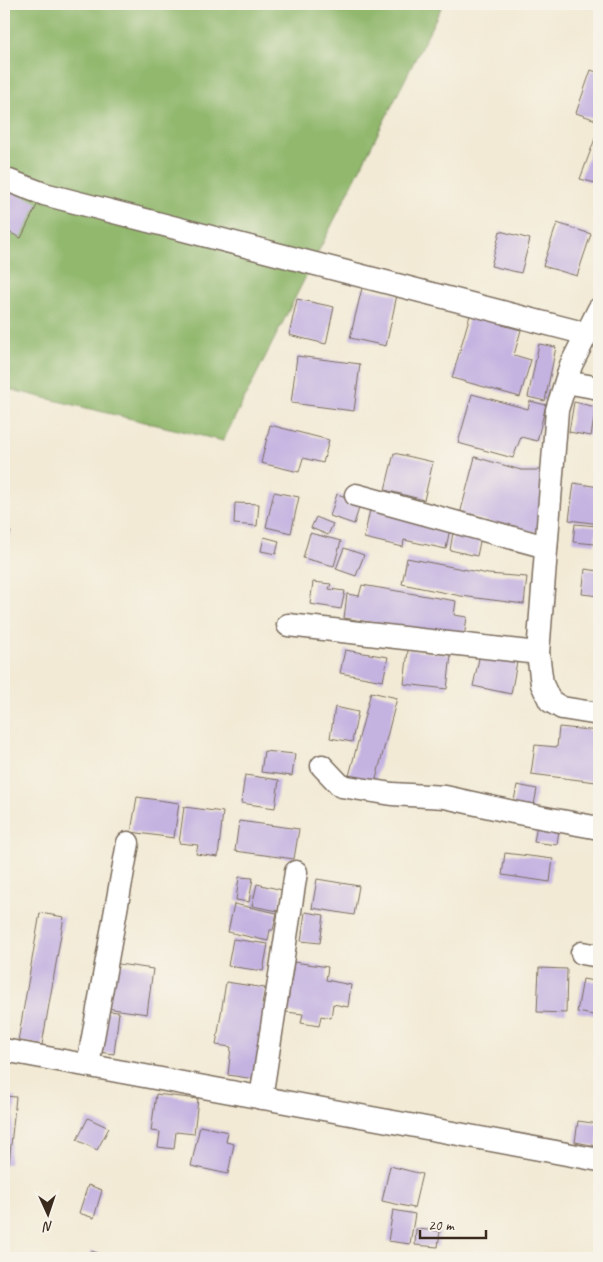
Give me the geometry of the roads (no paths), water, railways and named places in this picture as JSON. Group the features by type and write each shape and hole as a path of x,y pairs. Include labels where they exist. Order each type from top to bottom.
{"street":[{"path":"4,179 44,194 587,334"},
{"path":"599,309 571,365 557,410 538,653 542,684 550,701 562,708 599,714"},
{"path":"566,382 599,388"},
{"path":"356,495 546,547"},
{"path":"288,625 538,653"},
{"path":"322,766 341,786 392,794 445,796 513,812 599,828"},
{"path":"88,1065 128,843"},
{"path":"261,1098 296,872"},
{"path":"4,1050 599,1160"}]}
